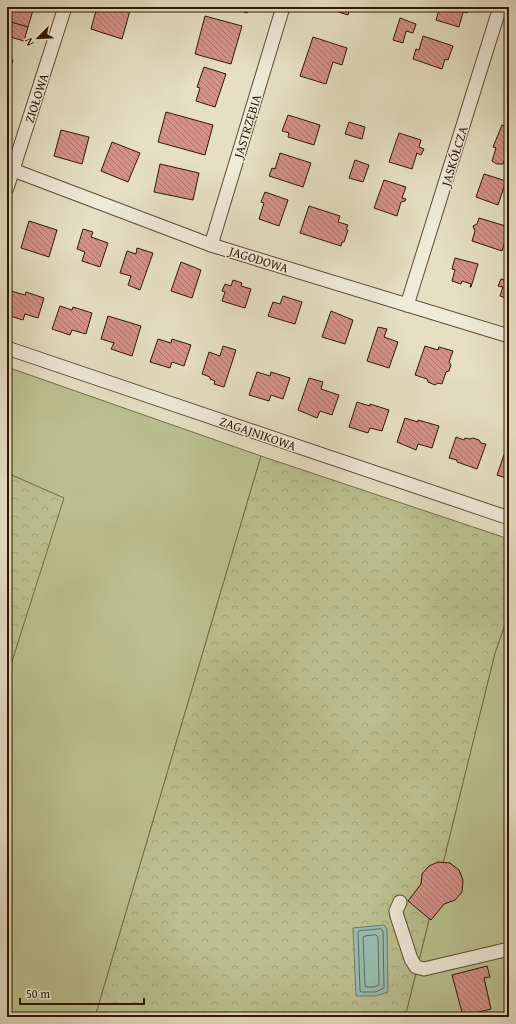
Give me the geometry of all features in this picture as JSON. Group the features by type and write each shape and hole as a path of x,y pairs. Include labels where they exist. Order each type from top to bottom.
{"street":[{"name":"ZIOŁOWA","path":"7,188 65,7"},
{"name":"JASTRZĘBIA","path":"211,245 283,7"},
{"name":"JASKÓŁCZA","path":"407,305 500,7"},
{"name":"JAGODOWA","path":"13,170 211,245 509,336"},
{"name":"ZAGAJNIKOWA","path":"7,348 509,518"},
{"path":"400,902 396,911 397,916 411,960 416,967 424,969 509,949"}],"lane":[{"path":"509,656 509,668"}],"green space":[{"path":"7,367 261,456 95,1017 7,1017 7,677 63,498 7,473"},
{"path":"261,456 509,539 509,613 495,653 405,1017 95,1017"},
{"path":"7,473 64,498 7,677"},
{"path":"509,613 509,1017 405,1017 495,653"}],"water":[{"path":"384,925 387,929 388,992 376,996 356,996 353,928"}],"building":[{"path":"7,7 34,7 28,27 7,21"},
{"path":"97,7 131,7 122,39 91,29"},
{"path":"229,7 249,7 247,13"},
{"path":"323,7 350,7 348,15"},
{"path":"440,7 469,8 467,13 463,12 459,27 436,20"},
{"path":"205,16 242,26 231,64 195,54"},
{"path":"400,18 416,24 413,33 406,31 403,43 393,40"},
{"path":"7,21 28,27 24,41 7,36"},
{"path":"423,36 453,46 448,60 445,59 442,69 413,59 416,49 419,50"},
{"path":"313,37 347,48 342,65 333,62 326,84 300,76"},
{"path":"7,58 13,60 7,80"},
{"path":"204,67 226,74 215,107 196,101 200,88 197,87"},
{"path":"166,112 213,125 205,155 158,142"},
{"path":"288,115 320,125 314,145 288,137 289,133 282,131"},
{"path":"349,122 365,127 362,139 345,134"},
{"path":"502,125 509,127 509,162 504,161 503,164 497,164 492,161 496,148 493,147"},
{"path":"61,130 89,137 82,164 54,156"},
{"path":"399,133 421,140 419,147 424,149 421,155 417,153 412,169 389,162"},
{"path":"112,142 140,153 128,182 101,171"},
{"path":"280,153 311,163 303,187 269,176 272,168 275,169"},
{"path":"355,160 369,165 363,182 349,178"},
{"path":"160,164 199,173 193,200 154,192"},
{"path":"484,174 506,181 498,205 476,197"},
{"path":"384,180 406,187 402,198 406,199 405,201 401,202 397,216 374,208"},
{"path":"265,192 288,200 279,226 259,219 264,203 261,202"},
{"path":"309,206 340,216 338,222 348,225 344,242 342,242 341,246 300,233"},
{"path":"479,218 509,227 502,251 472,241 475,231 473,226 477,224"},
{"path":"29,221 57,230 49,257 21,248"},
{"path":"83,229 93,232 91,237 108,243 100,267 82,261 85,252 77,249"},
{"path":"137,248 153,253 140,290 128,285 131,276 120,273 127,251 136,254"},
{"path":"455,258 478,264 471,287 471,284 462,281 461,284 452,281 455,270 452,269"},
{"path":"181,262 201,270 192,298 171,291"},
{"path":"507,274 509,275 509,299 500,296 503,287 498,286 501,279 505,280"},
{"path":"233,280 242,283 241,286 251,289 245,308 222,301 225,292 222,291 225,284 231,286"},
{"path":"11,291 25,295 26,292 44,298 38,318 25,314 23,320 7,315 7,305"},
{"path":"283,296 302,302 295,324 268,316 273,302 280,304"},
{"path":"60,306 72,310 73,307 92,313 86,334 72,330 70,335 52,329"},
{"path":"331,311 353,320 345,344 322,337"},
{"path":"108,316 141,326 132,356 111,349 114,343 101,339"},
{"path":"378,327 387,329 384,337 398,342 389,368 367,361"},
{"path":"158,339 171,343 172,339 191,345 184,366 172,362 170,368 150,362"},
{"path":"223,346 236,350 224,387 214,384 215,381 202,374 209,352 220,356"},
{"path":"425,346 438,350 439,347 453,351 449,362 451,365 449,371 446,372 442,384 438,383 435,385 428,382 427,379 415,375"},
{"path":"257,372 270,376 271,372 290,378 283,399 271,395 269,401 249,395"},
{"path":"309,378 323,382 321,389 339,395 332,415 320,411 317,418 298,410"},
{"path":"357,402 370,406 370,404 389,410 382,431 370,428 368,433 349,427"},
{"path":"405,418 439,426 432,448 418,444 416,450 397,442"},
{"path":"456,437 464,440 465,438 473,438 486,444 477,469 449,458"},
{"path":"505,452 509,454 509,479 497,475"},
{"path":"438,862 450,863 459,870 463,880 462,892 455,900 444,904 431,920 408,901 421,884 422,874 429,866"},
{"path":"487,966 490,977 484,978 491,1009 463,1016 452,975"}]}
